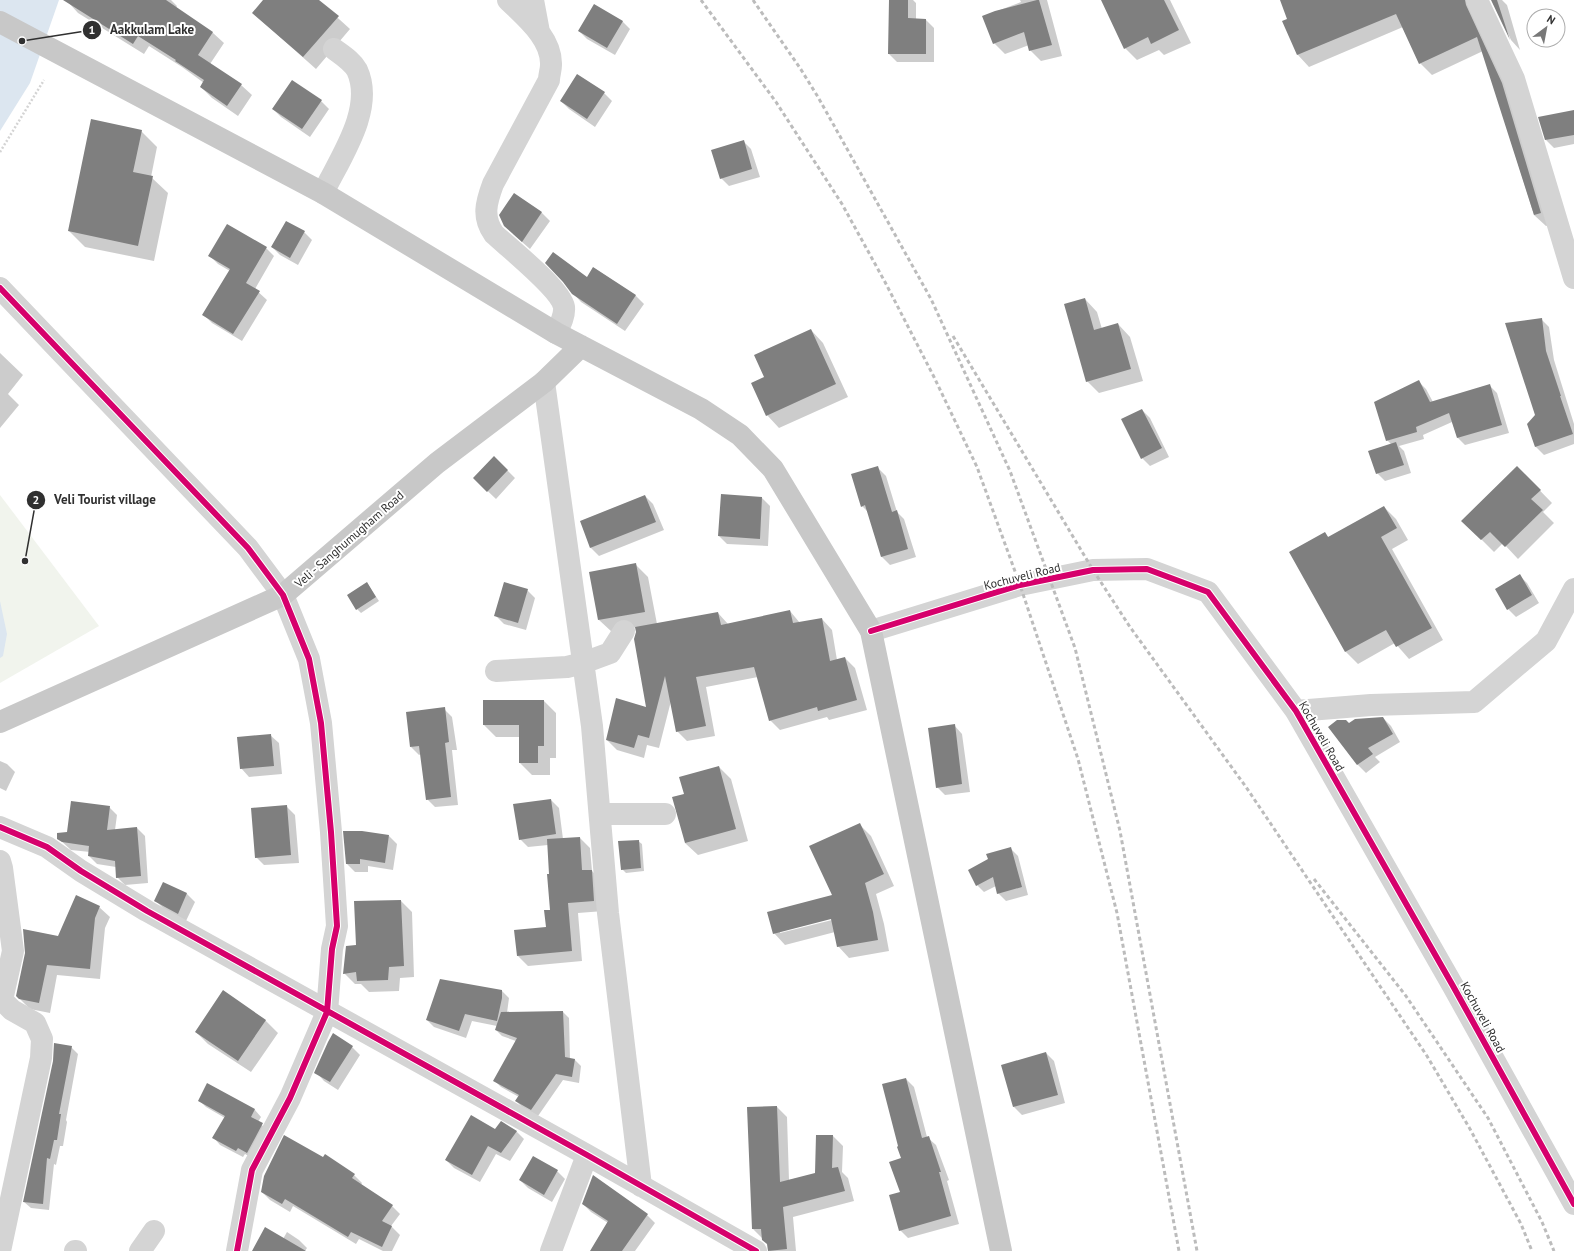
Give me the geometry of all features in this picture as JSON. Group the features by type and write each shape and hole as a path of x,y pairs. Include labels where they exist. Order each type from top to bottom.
{"main road":[{"path":"0,22 323,193 556,333 701,409 740,434 773,469 871,631 1001,1251"},
{"name":"Veli - Sanghumugham Road","path":"0,722 283,595 437,463 544,382 581,346"}],"street":[{"path":"508,0 539,32 547,46 551,63 549,80 493,184 488,197 486,214 488,225 494,234 552,287 561,299 564,307 563,316 556,333"},
{"path":"533,0 539,32"},
{"path":"1477,0 1514,79 1574,278"},
{"path":"323,193 356,127 362,108 362,86 356,69 349,60 334,49"},
{"path":"0,288 248,548 283,595 309,659 321,723 332,832 337,926 332,949 327,1012 290,1098 252,1170 238,1251"},
{"path":"544,382 592,726 609,920 641,1186"},
{"name":"Kochuveli Road","path":"871,631 1020,585 1093,570 1147,569 1208,592 1296,711 1453,986 1574,1204"},
{"path":"1296,711 1371,705 1474,702 1546,641 1574,589"},
{"path":"496,671 567,667 583,663 610,653 624,631"},
{"path":"600,814 665,814"},
{"path":"0,827 47,846 81,871 147,911 587,1155 756,1251"},
{"path":"0,861 13,952 2,1000 12,1010 35,1023 42,1039 41,1058 0,1251"},
{"path":"551,1251 587,1155"},
{"path":"140,1251 154,1231"}],"path":[{"path":"0,152 44,80"}],"shaded area":[{"path":"0,0 59,0 30,83 0,131"},
{"path":"0,495 99,626 0,683"},
{"path":"0,601 7,634 3,656 0,658"}],"building":[{"path":"63,0 166,0 213,32 198,55 242,84 227,106 200,87 204,80 175,61 176,60 138,36 133,44"},
{"path":"263,0 319,0 339,16 303,57 252,13"},
{"path":"889,0 908,0 908,18 926,19 926,54 888,54"},
{"path":"1039,0 1052,45 1029,51 1024,32 993,44 982,16"},
{"path":"1101,0 1164,0 1179,30 1151,44 1148,37 1124,49"},
{"path":"1280,0 1465,0 1502,83 1541,213 1534,215 1477,37 1419,64 1396,14 1297,55 1282,21 1287,19"},
{"path":"1491,0 1497,0 1510,40"},
{"path":"594,4 623,21 607,48 578,31"},
{"path":"577,74 605,92 587,119 560,101"},
{"path":"292,80 322,100 302,129 272,109"},
{"path":"1574,110 1574,135 1545,140 1538,117"},
{"path":"91,119 142,130 133,172 153,176 138,246 68,231"},
{"path":"744,140 752,169 720,179 711,150"},
{"path":"514,193 542,212 522,242 504,226 499,215"},
{"path":"286,221 305,231 290,258 271,247"},
{"path":"227,224 267,247 246,283 260,291 233,334 202,315 230,269 208,256"},
{"path":"553,252 587,277 593,267 636,295 617,324 572,294 545,263"},
{"path":"1085,298 1094,330 1118,323 1131,369 1086,382 1064,304"},
{"path":"1542,318 1546,351 1573,434 1535,447 1527,424 1535,415 1505,323"},
{"path":"811,329 836,384 766,416 751,383 764,377 754,355"},
{"path":"1419,380 1430,402 1490,384 1502,425 1457,438 1449,413 1416,427 1417,432 1386,441 1374,402"},
{"path":"1142,409 1162,448 1141,459 1121,419"},
{"path":"1396,442 1404,465 1376,474 1368,451"},
{"path":"494,456 508,470 487,492 473,478"},
{"path":"878,466 892,512 897,510 908,549 881,557 865,505 861,507 851,474"},
{"path":"1517,466 1541,490 1531,499 1543,510 1505,547 1490,532 1481,540 1461,521"},
{"path":"721,494 762,497 760,539 718,536"},
{"path":"645,495 656,522 590,548 580,521"},
{"path":"1384,506 1397,528 1381,537 1432,628 1396,647 1386,630 1345,652 1289,552 1325,532 1328,537"},
{"path":"636,563 645,612 598,620 589,572"},
{"path":"1520,574 1532,595 1507,610 1495,589"},
{"path":"367,582 376,597 356,610 347,595"},
{"path":"504,582 528,589 518,623 494,616"},
{"path":"790,610 793,623 822,618 830,661 845,657 857,700 818,711 817,707 769,721 754,667 696,677 706,726 676,732 665,676 649,738 638,735 634,748 606,740 616,698 646,707 634,639 636,632 635,627 718,612 721,625"},
{"path":"483,700 544,700 544,746 538,746 538,763 519,763 519,725 483,725"},
{"path":"445,707 449,742 445,743 451,797 426,800 419,746 410,747 406,712"},
{"path":"1383,717 1393,734 1368,748 1373,754 1357,765 1328,727 1337,720 1346,720 1349,723 1355,719"},
{"path":"955,724 962,784 936,788 928,728"},
{"path":"271,734 274,766 240,769 237,737"},
{"path":"719,766 736,829 685,843 672,797 684,794 679,777"},
{"path":"551,799 556,834 519,840 513,804"},
{"path":"71,801 110,806 107,830 137,827 141,876 116,878 115,861 88,856 89,846 62,842 57,839 57,833 67,832"},
{"path":"287,805 291,855 255,858 251,808"},
{"path":"860,823 884,874 865,883 873,912 878,940 837,947 831,919 773,934 767,912 832,895 809,846"},
{"path":"343,831 362,831 389,835 385,863 360,859 360,864 346,864"},
{"path":"580,837 582,870 592,870 594,901 568,903 572,951 517,956 514,930 546,927 544,910 550,910 547,874 549,874 547,839"},
{"path":"639,840 641,868 621,870 618,841"},
{"path":"1011,847 1022,887 997,894 993,877 976,886 968,870 988,859 986,854"},
{"path":"163,882 187,893 178,914 154,901"},
{"path":"76,895 100,906 95,918 90,969 47,965 39,1003 19,999 16,996 25,953 23,929 58,936"},
{"path":"401,900 404,966 389,967 388,980 357,981 356,972 343,974 346,946 356,945 354,901"},
{"path":"440,979 502,990 502,998 497,1021 465,1014 459,1031 426,1020"},
{"path":"223,990 266,1020 238,1061 195,1032"},
{"path":"563,1011 565,1057 575,1059 572,1077 556,1074 531,1110 515,1101 519,1095 493,1081 517,1038 495,1030 501,1012"},
{"path":"333,1033 353,1046 330,1082 314,1073"},
{"path":"54,1043 72,1046 59,1114 61,1114 57,1140 54,1140 50,1159 47,1158 43,1204 23,1202 53,1061"},
{"path":"1046,1052 1058,1095 1013,1107 1001,1065"},
{"path":"906,1078 922,1138 929,1136 941,1172 939,1172 951,1216 899,1231 889,1195 900,1192 889,1162 901,1158 882,1084"},
{"path":"207,1083 255,1109 251,1117 263,1123 247,1153 238,1148 236,1151 212,1138 225,1116 198,1101"},
{"path":"777,1106 780,1182 815,1173 816,1135 833,1135 832,1168 838,1167 845,1191 783,1207 787,1249 768,1251 767,1244 762,1240 761,1229 752,1229 747,1107"},
{"path":"471,1115 495,1129 501,1121 517,1131 501,1153 488,1146 472,1175 445,1160"},
{"path":"284,1135 323,1157 325,1154 355,1174 352,1178 393,1205 382,1221 392,1226 382,1247 351,1232 348,1237 285,1199 282,1204 261,1192 264,1176"},
{"path":"533,1156 558,1170 544,1195 519,1180"},
{"path":"593,1175 648,1214 622,1251 590,1251 608,1221 582,1204"},
{"path":"265,1227 306,1251 252,1251"}],"railway":[{"path":"701,0 776,102 842,204 885,282 934,377 977,467 1020,585 1078,759 1117,913 1179,1251"},
{"path":"753,0 818,97 931,299 1010,471 1075,648 1120,831 1197,1251"},
{"path":"953,336 1093,570 1130,627 1246,787 1427,1056 1470,1129 1521,1224 1532,1251"},
{"path":"1314,879 1406,996 1488,1118 1542,1222 1554,1251"}],"cycle path":[{"path":"0,288 248,548 283,595 309,659 321,723 331,832 337,926 332,949 327,1012 290,1098 252,1170 237,1251"},
{"path":"871,631 1020,585 1093,570 1147,569 1208,592 1296,711 1453,986 1574,1204"},
{"path":"0,827 47,847 81,871 147,911 587,1155 756,1251"}],"place":[{"name":"Aakkulam Lake","path":"22,41"},
{"name":"Veli Tourist village","path":"25,561"}]}
